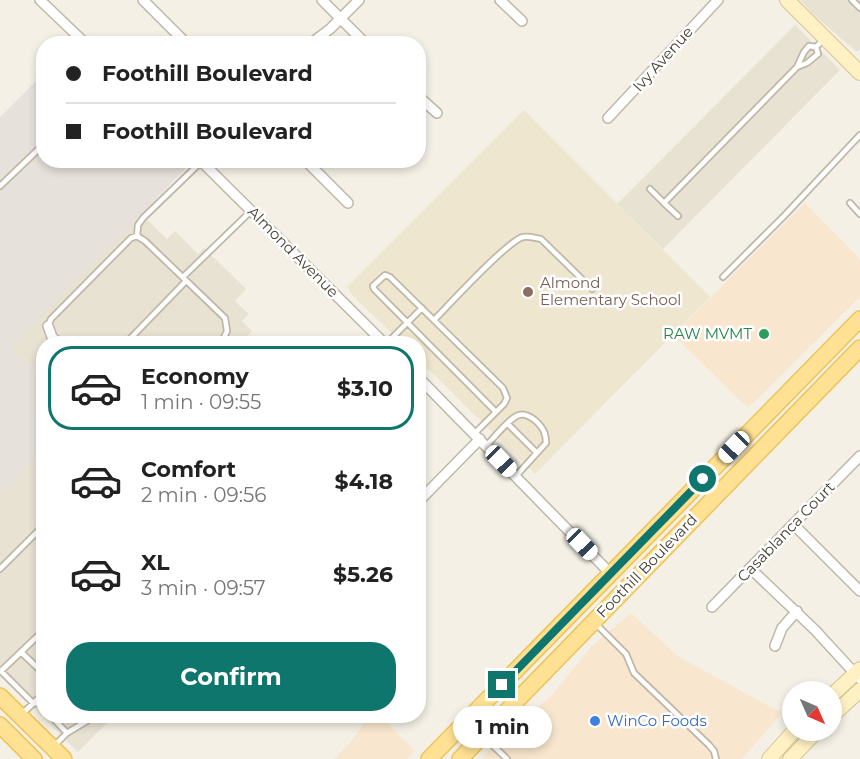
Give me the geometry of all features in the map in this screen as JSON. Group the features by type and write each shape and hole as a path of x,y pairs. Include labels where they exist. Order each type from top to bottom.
{"main road":[{"name":"Foothill Boulevard","path":"429,759 860,319"},
{"name":"Foothill Boulevard","path":"460,759 860,348"},
{"path":"482,735 477,729 479,720 524,675 534,652"},
{"path":"0,696 64,759"},
{"path":"0,725 34,759"}],"street":[{"path":"40,0 78,36"},
{"path":"143,0 179,36"},
{"path":"322,0 358,36"},
{"path":"321,36 359,0"},
{"path":"500,0 522,21"},
{"name":"Ivy Avenue","path":"608,118 718,0"},
{"path":"787,0 820,43 860,72"},
{"path":"426,103 437,113"},
{"name":"Almond Avenue","path":"208,168 378,336"},
{"path":"313,168 348,203"},
{"path":"48,326 52,336"},
{"path":"426,385 610,573"},
{"path":"426,494 480,440"},
{"name":"Casablanca Court","path":"712,607 860,456"},
{"path":"793,525 860,591"},
{"path":"750,568 797,611 858,674 842,687"},
{"path":"775,646 782,628 797,611"},
{"path":"842,707 860,690"},
{"path":"769,759 785,741"},
{"path":"790,759 807,741"}],"lane":[{"path":"852,0 860,8"},
{"path":"664,202 797,67 818,54 820,43 809,46 797,67"},
{"path":"804,52 812,59"},
{"path":"723,277 860,135"},
{"path":"0,186 36,152"},
{"path":"137,236 138,225 143,218 194,168"},
{"path":"650,189 678,216"},
{"path":"850,203 860,214"},
{"path":"132,336 251,211"},
{"path":"137,236 225,318 227,331 225,336"},
{"path":"48,326 51,319 131,238 137,236"},
{"path":"434,320 497,256 523,237 541,239 592,289"},
{"path":"420,336 374,289 373,286 385,275 390,277 422,308 506,393 507,398 504,404 496,412 480,440"},
{"path":"394,336 422,308"},
{"path":"426,342 496,412"},
{"path":"480,440 508,424 516,415 525,414 533,418 542,427 546,435 546,443 516,476"},
{"path":"508,424 537,453"},
{"path":"0,569 36,533"},
{"path":"593,621 626,654 634,673 710,745 716,759"},
{"path":"36,638 1,671 36,703"},
{"path":"21,652 36,666"},
{"path":"20,716 36,700"},
{"path":"58,723 67,733"},
{"path":"52,748 67,733 83,723"},
{"path":"482,735 507,759"}],"shaded area":[{"path":"800,0 860,0 860,49 857,52"},
{"path":"795,25 840,70 663,249 617,204"},
{"path":"36,81 36,168 186,168 11,347 36,372 36,457 0,495 0,117"},
{"name":"Almond Elementary School","path":"524,110 710,297 535,474 426,367 426,336 395,336 354,297 347,287"},
{"path":"805,203 860,259 860,297 748,408 673,335"},
{"path":"141,214 167,239 175,231 198,254 204,248 246,289 235,301 249,314 242,321 252,331 247,336 36,336 36,372 10,347"},
{"path":"36,457 36,711 0,675 0,495"},
{"path":"631,613 679,657 782,713 742,759 481,759 503,736 552,695 592,646"},
{"path":"49,723 107,723 78,752"},
{"path":"365,723 387,723 415,751 407,759 334,759"}],"place":[{"name":"Almond Elementary School","path":"528,292"},
{"name":"RAW MVMT","path":"764,334"},
{"name":"WinCo Foods","path":"595,721"}],"route":[{"path":"502,685 703,479"}]}
